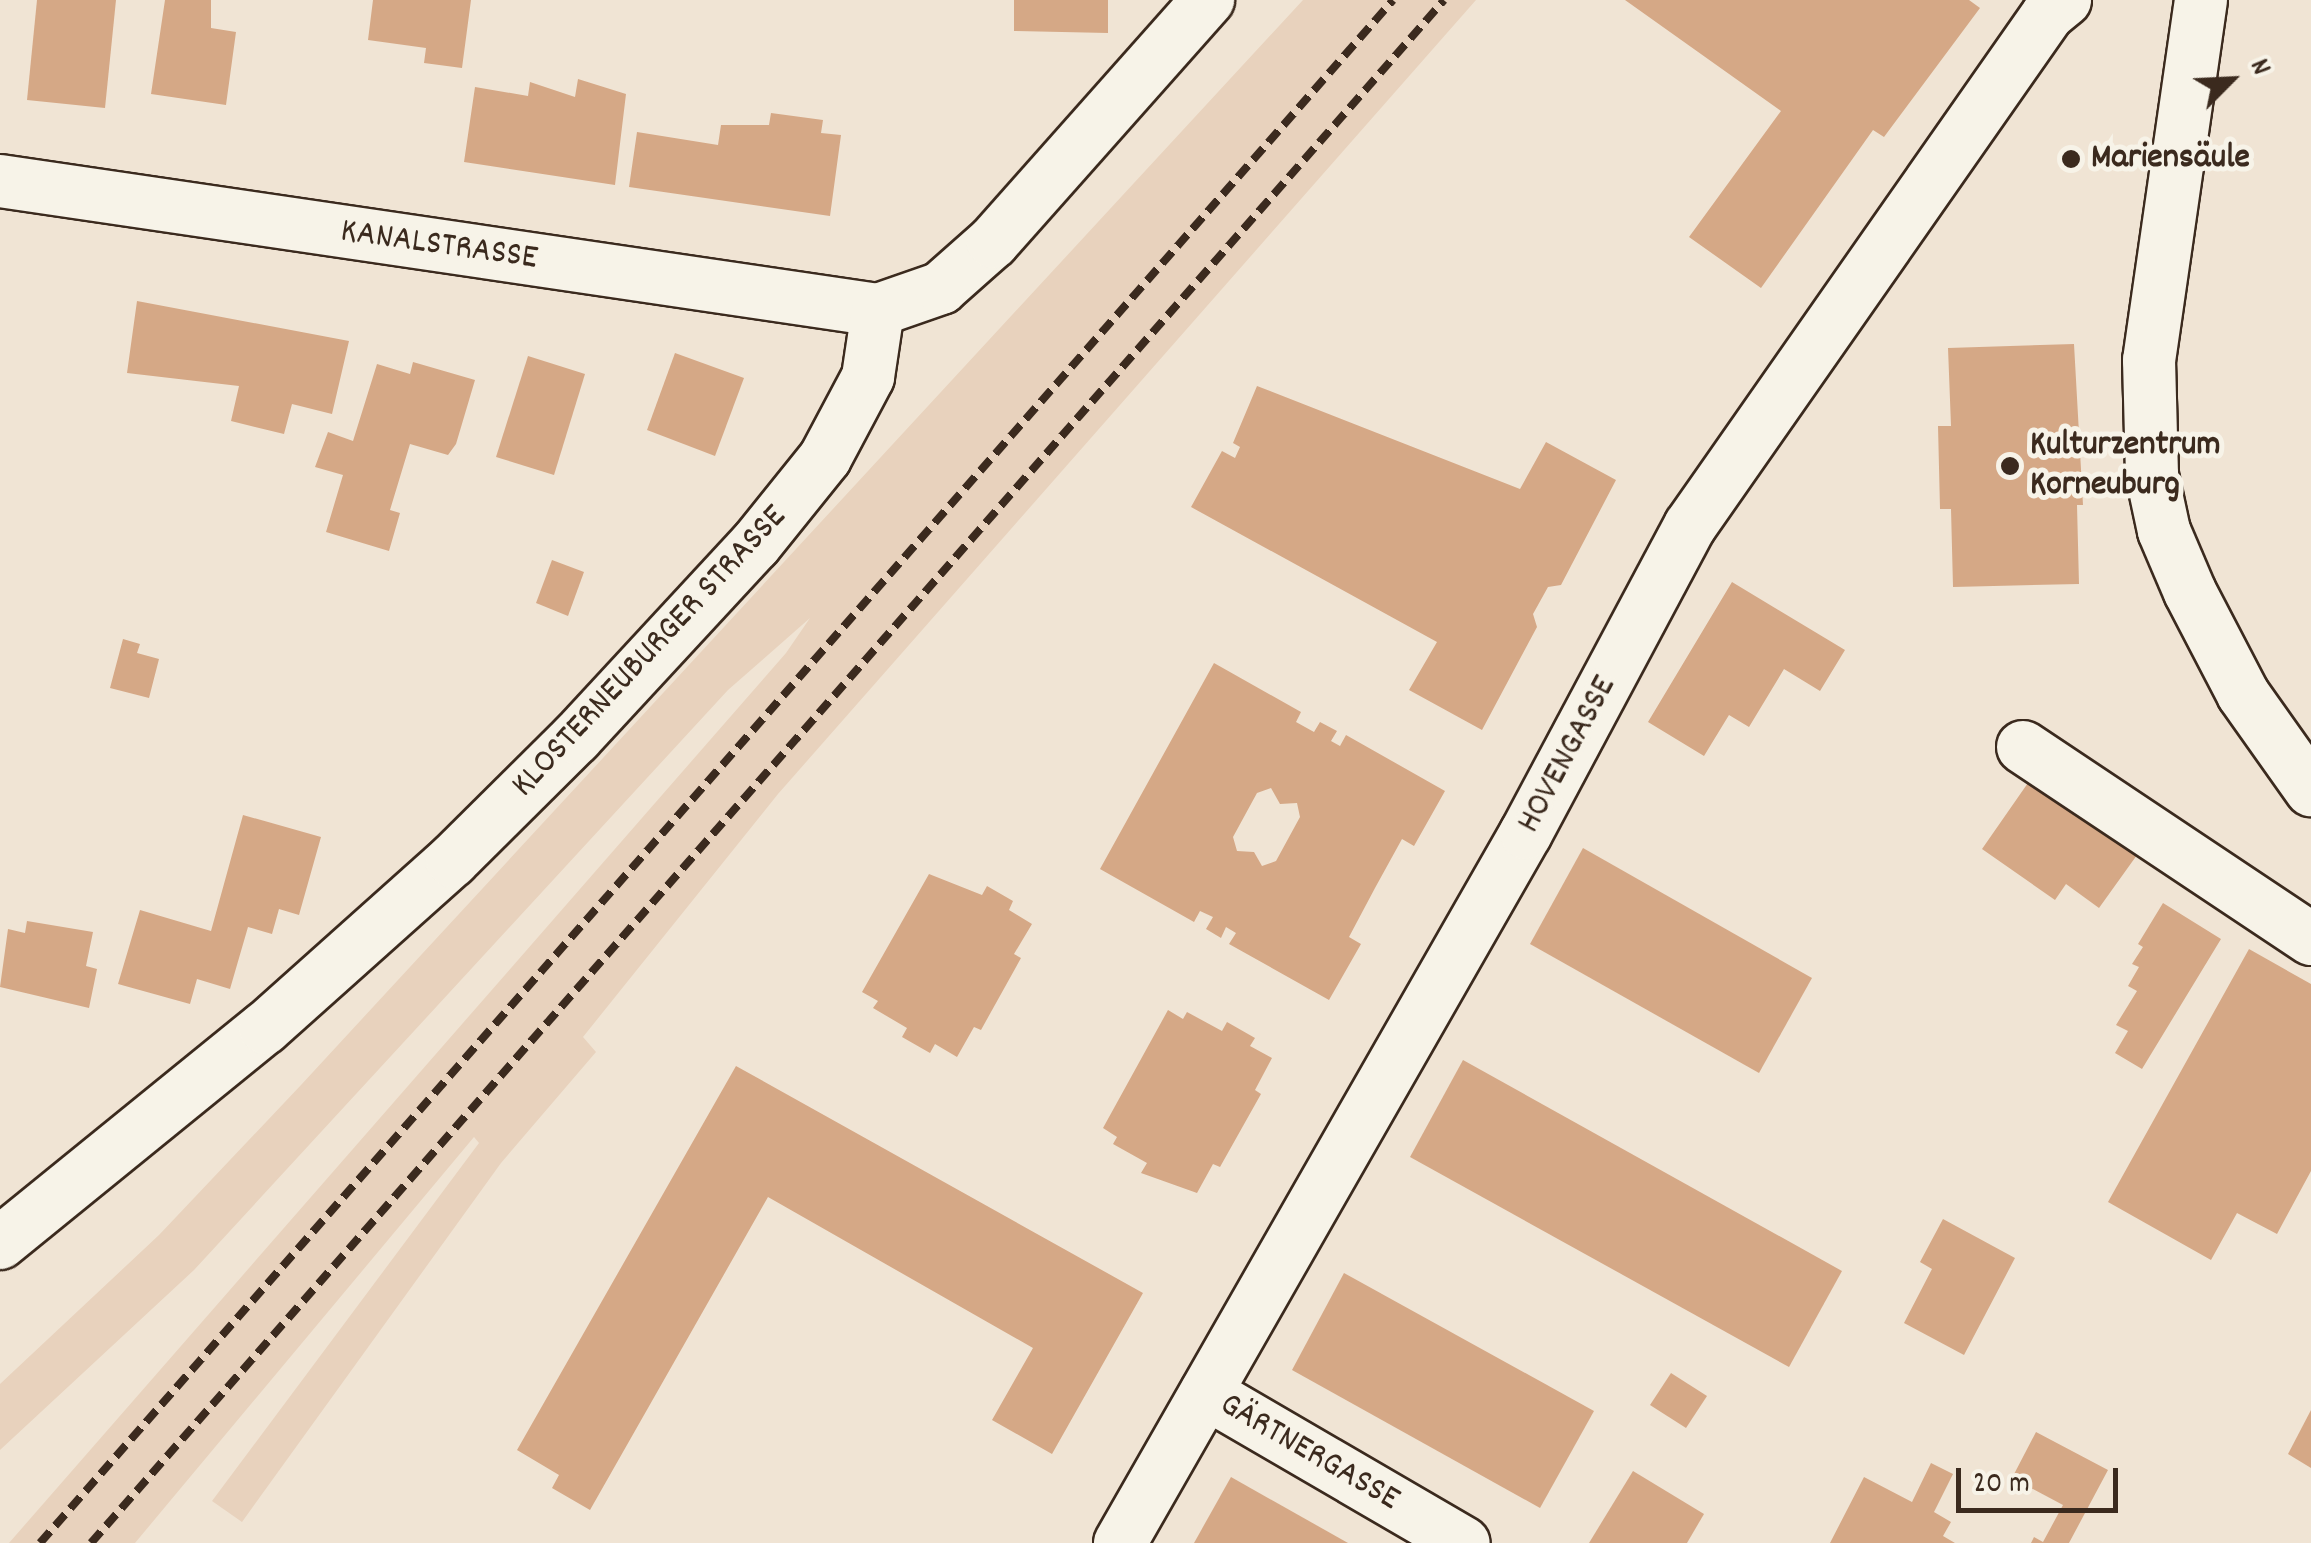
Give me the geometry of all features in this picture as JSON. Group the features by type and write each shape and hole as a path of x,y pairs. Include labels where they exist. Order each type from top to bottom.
{"street":[{"path":"878,310 941,288 993,242 1208,0"},
{"name":"HOVENGASSE","path":"1120,1543 1526,833 1690,526 1750,432 2065,0"},
{"path":"2201,0 2150,360 2152,474 2164,531 2190,592 2243,694 2311,790"},
{"name":"KANALSTRASSE","path":"0,181 878,310"},
{"name":"KLOSTERNEUBURGER STRASSE","path":"0,1243 265,1028 452,861 576,738 755,545 825,458 868,377 878,310"},
{"path":"2023,747 2311,938"},
{"name":"GÄRTNERGASSE","path":"1206,1393 1464,1543"}],"shaded area":[{"path":"1303,0 1476,0 778,794 583,1037 596,1052 501,1163 242,1522 212,1501 479,1143 474,1137 135,1543 9,1543 786,653 810,618 728,690 194,1270 0,1450 0,1384 159,1235 301,1085"}],"building":[{"path":"37,0 116,0 105,108 27,100"},
{"path":"165,0 211,0 211,28 236,32 226,105 151,94"},
{"path":"373,0 471,0 462,68 424,63 426,48 368,40"},
{"path":"1014,0 1108,0 1108,33 1014,31"},
{"path":"1625,0 1969,0 1980,8 1884,137 1873,130 1761,288 1689,237 1781,111"},
{"path":"578,79 626,94 615,185 464,162 475,87 528,96 530,82 575,97"},
{"path":"771,113 823,120 821,133 841,135 830,216 629,187 637,132 718,145 721,125 769,125"},
{"path":"137,301 349,341 332,414 292,404 284,434 231,421 239,386 127,373"},
{"name":"Kulturzentrum Korneuburg","path":"2074,344 2083,505 2077,505 2079,584 1953,587 1951,509 1940,509 1938,426 1951,426 1948,348"},
{"path":"675,353 744,378 715,456 647,430"},
{"path":"528,356 585,374 554,475 496,457"},
{"path":"413,362 475,380 456,444 448,455 410,444 390,510 400,513 389,551 326,532 343,475 315,467 328,432 353,441 377,364 410,374"},
{"path":"1257,386 1520,489 1546,442 1616,480 1561,585 1548,587 1533,614 1537,627 1482,730 1409,690 1437,642 1191,507 1222,451 1235,458 1240,447 1233,443"},
{"path":"552,560 584,572 568,616 536,603"},
{"path":"1732,582 1845,650 1820,691 1784,669 1749,727 1729,715 1704,756 1648,722"},
{"path":"123,639 140,644 137,653 159,659 149,698 110,688"},
{"path":"1214,663 1301,712 1296,722 1314,732 1320,722 1337,731 1331,741 1340,746 1346,735 1445,791 1414,846 1402,839 1349,937 1361,944 1329,1000 1229,944 1236,933 1226,927 1221,938 1206,929 1213,917 1200,911 1194,922 1100,869","holes":["1271,788 1280,804 1297,803 1300,817 1276,861 1262,866 1254,852 1237,851 1233,837 1257,793"]},
{"path":"2030,780 2137,855 2099,908 2066,884 2055,900 1982,849"},
{"path":"243,815 321,837 299,915 279,909 272,934 248,927 230,989 197,979 190,1004 118,984 140,910 211,931"},
{"path":"1583,848 1812,978 1759,1073 1530,944"},
{"path":"929,874 982,895 987,886 1013,901 1009,910 1032,924 1014,954 1021,958 981,1030 974,1027 957,1057 935,1044 930,1053 902,1037 907,1028 873,1008 878,1001 862,992"},
{"path":"2163,903 2221,939 2142,1069 2115,1053 2128,1031 2116,1025 2137,991 2128,986 2139,967 2132,964 2143,947 2138,944"},
{"path":"27,921 93,932 86,966 97,969 89,1008 0,987 8,929 25,933"},
{"path":"2249,949 2311,984 2311,1171 2277,1234 2237,1213 2211,1260 2108,1202"},
{"path":"1168,1010 1183,1019 1187,1012 1222,1031 1227,1022 1255,1038 1250,1046 1272,1058 1255,1090 1261,1094 1220,1167 1213,1164 1197,1193 1141,1173 1147,1163 1113,1144 1117,1137 1103,1128"},
{"path":"1463,1060 1842,1271 1789,1367 1410,1157"},
{"path":"736,1066 1143,1293 1052,1454 992,1420 1033,1348 768,1197 590,1510 552,1488 559,1475 517,1450"},
{"path":"1943,1219 2015,1258 1964,1355 1904,1323 1932,1269 1920,1262"},
{"path":"1344,1273 1594,1411 1540,1508 1292,1370"},
{"path":"1671,1373 1707,1396 1686,1428 1650,1405"},
{"path":"2311,1410 2311,1468 2288,1454"},
{"path":"2036,1432 2108,1470 2069,1543 2031,1543 2034,1537 2043,1542 2063,1505 2012,1478"},
{"path":"1931,1463 1953,1474 1934,1512 1951,1522 1943,1536 1955,1543 1830,1543 1864,1477 1912,1502"},
{"path":"1633,1471 1704,1514 1687,1543 1589,1543"},
{"path":"1231,1477 1348,1543 1194,1543"}],"railway":[{"path":"40,1543 1393,0"},
{"path":"91,1543 1444,0"}],"place":[{"name":"Mariensäule","path":"2071,159"},
{"name":"Kulturzentrum Korneuburg","path":"2010,466"}]}
